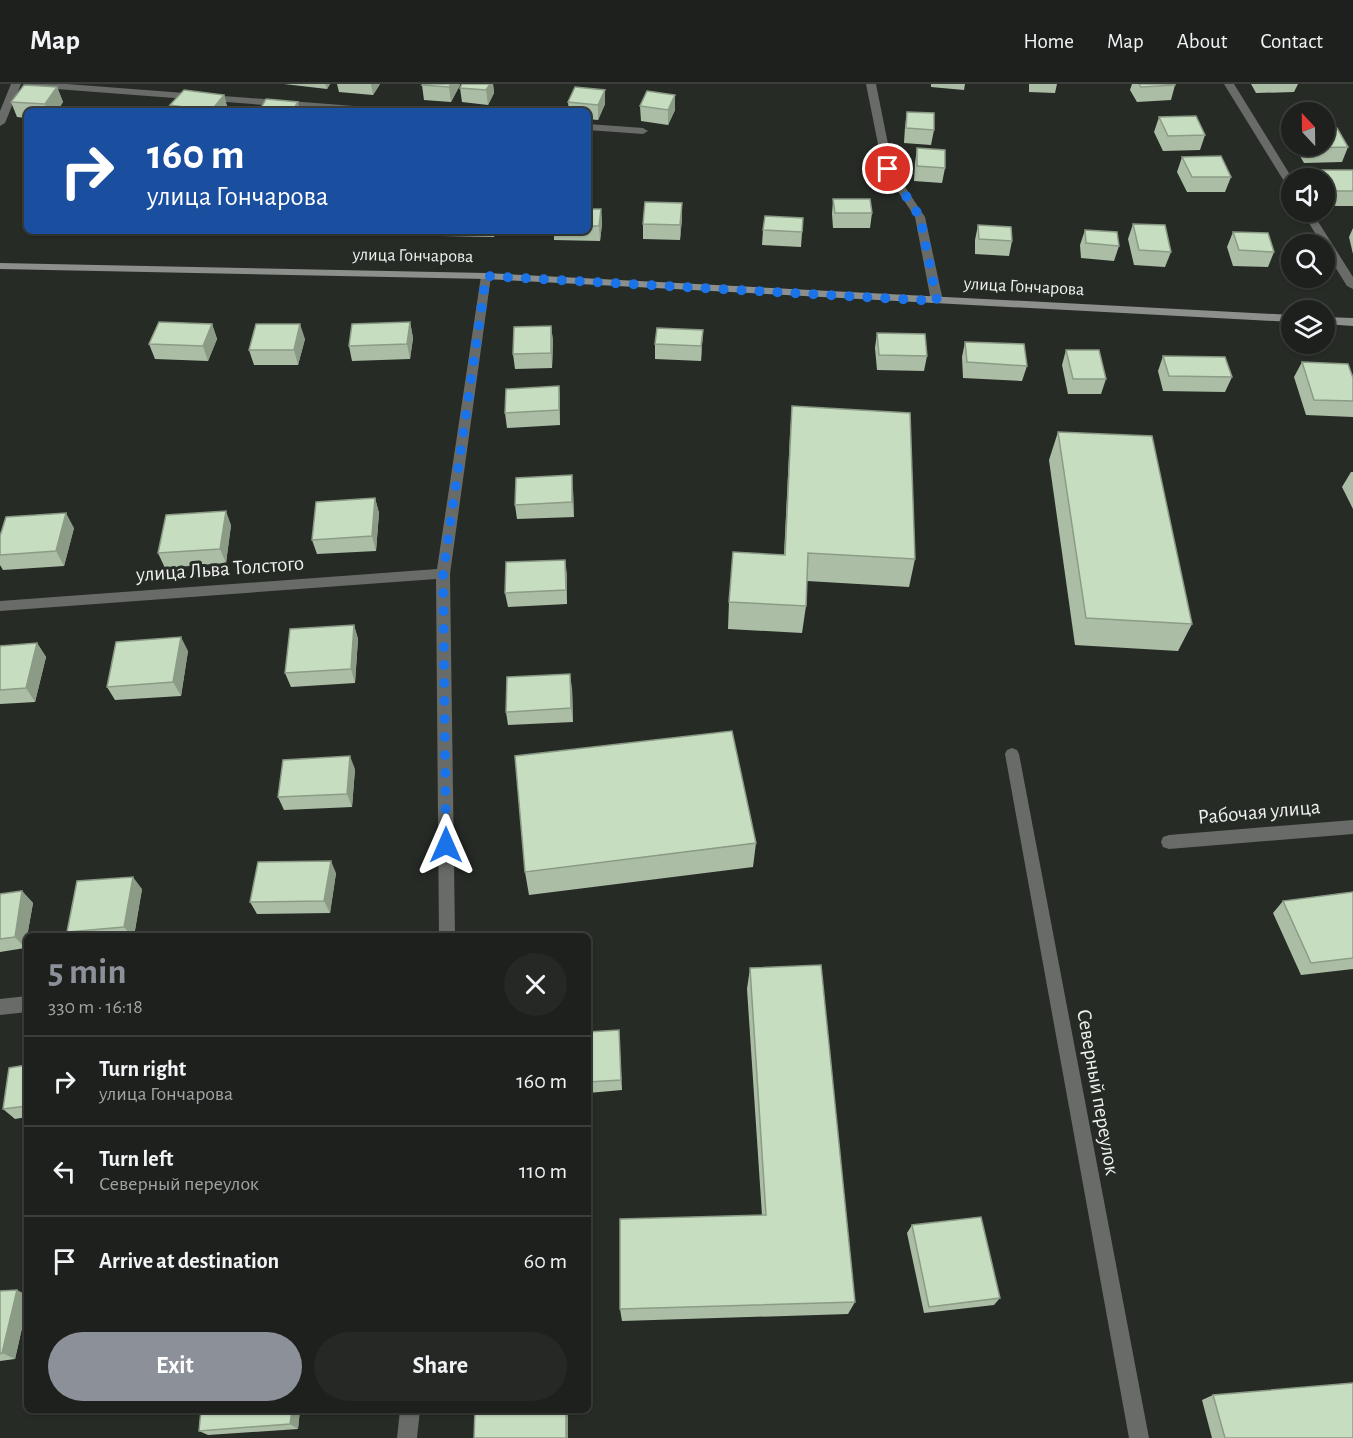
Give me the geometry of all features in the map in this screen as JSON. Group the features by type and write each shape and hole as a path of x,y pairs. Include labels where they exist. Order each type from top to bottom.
{"street":[{"path":"0,123 16,84"},
{"path":"30,84 341,108"},
{"path":"871,84 888,169 920,217 937,301"},
{"path":"1229,84 1281,168"},
{"path":"591,127 643,131"},
{"path":"1313,222 1353,286"},
{"name":"улица Гончарова","path":"0,266 486,276 1281,318"},
{"path":"447,933 443,574 486,276"},
{"path":"1335,321 1353,322"},
{"name":"улица Льва Толстого","path":"0,606 443,574"},
{"name":"Северный переулок","path":"1012,754 1139,1438"},
{"name":"Рабочая улица","path":"1169,842 1353,827"},
{"path":"0,1007 24,1004"},
{"path":"407,1438 410,1413"}],"building":[{"path":"423,84 451,84 449,87"},
{"path":"462,84 490,84 486,90 460,88"},
{"path":"1139,84 1175,84 1175,85 1141,87"},
{"path":"24,85 57,87 45,104 11,102"},
{"path":"575,87 605,90 598,105 568,102"},
{"path":"184,90 224,95 213,108 170,105"},
{"path":"647,91 675,95 668,110 640,106"},
{"path":"266,99 298,102 294,108 261,108"},
{"path":"907,112 934,113 934,130 906,128"},
{"path":"1196,116 1205,135 1168,136 1159,117"},
{"path":"1335,128 1337,128 1348,147 1335,147"},
{"path":"917,148 945,150 945,168 917,166"},
{"path":"1221,156 1231,177 1192,177 1182,157"},
{"path":"1335,170 1353,170 1353,191 1335,191"},
{"path":"833,199 870,199 872,213 835,213"},
{"path":"645,202 682,203 680,225 643,224"},
{"path":"591,209 601,209 599,226 591,226"},
{"path":"765,216 803,218 802,232 763,230"},
{"path":"1133,224 1165,225 1171,252 1139,250"},
{"path":"978,225 1011,227 1012,241 979,239"},
{"path":"1085,230 1117,232 1119,246 1086,243"},
{"path":"1233,232 1268,233 1274,252 1239,250"},
{"path":"159,322 212,324 203,346 149,344"},
{"path":"410,322 407,344 349,346 352,324"},
{"path":"256,324 300,324 294,350 249,350"},
{"path":"551,326 551,353 513,354 514,327"},
{"path":"657,328 703,330 701,346 655,344"},
{"path":"877,333 925,334 927,356 879,355"},
{"path":"965,342 1024,344 1027,366 967,362"},
{"path":"1066,350 1099,350 1106,379 1073,379"},
{"path":"1163,356 1225,357 1232,377 1169,376"},
{"path":"1302,362 1348,364 1353,378 1353,401 1314,400"},
{"path":"559,386 559,410 505,413 506,389"},
{"path":"792,406 910,413 915,559 808,553 806,606 729,602 733,552 785,555"},
{"path":"1058,432 1152,436 1192,624 1086,618"},
{"path":"572,475 572,502 515,505 516,478"},
{"path":"375,498 372,536 312,540 316,502"},
{"path":"226,511 220,549 158,553 166,515"},
{"path":"66,513 56,551 0,555 0,536 6,517"},
{"path":"565,560 566,590 505,593 506,562"},
{"path":"354,625 351,669 285,673 290,629"},
{"path":"181,637 173,682 107,687 116,642"},
{"path":"37,643 26,688 0,690 0,646"},
{"path":"570,674 571,708 506,712 507,677"},
{"path":"732,731 756,843 525,872 515,756"},
{"path":"350,756 347,794 278,797 283,760"},
{"path":"331,861 324,901 250,902 258,862"},
{"path":"133,877 124,927 67,932 77,881"},
{"path":"22,891 15,937 0,939 0,894"},
{"path":"1353,892 1353,958 1311,963 1283,901"},
{"path":"821,965 855,1302 620,1309 620,1219 766,1215 750,968"},
{"path":"619,1030 621,1080 591,1082 591,1032"},
{"path":"24,1066 24,1106 3,1109 9,1068"},
{"path":"981,1217 1000,1298 929,1307 912,1225"},
{"path":"17,1290 2,1353 0,1354 0,1291"},
{"path":"1353,1383 1353,1438 1225,1438 1213,1395"},
{"path":"201,1413 292,1413 290,1424 199,1431"},
{"path":"475,1413 566,1413 566,1438 474,1438"}],"route":[{"path":"446,845 443,574 486,276 937,301 920,217 888,169"}]}
